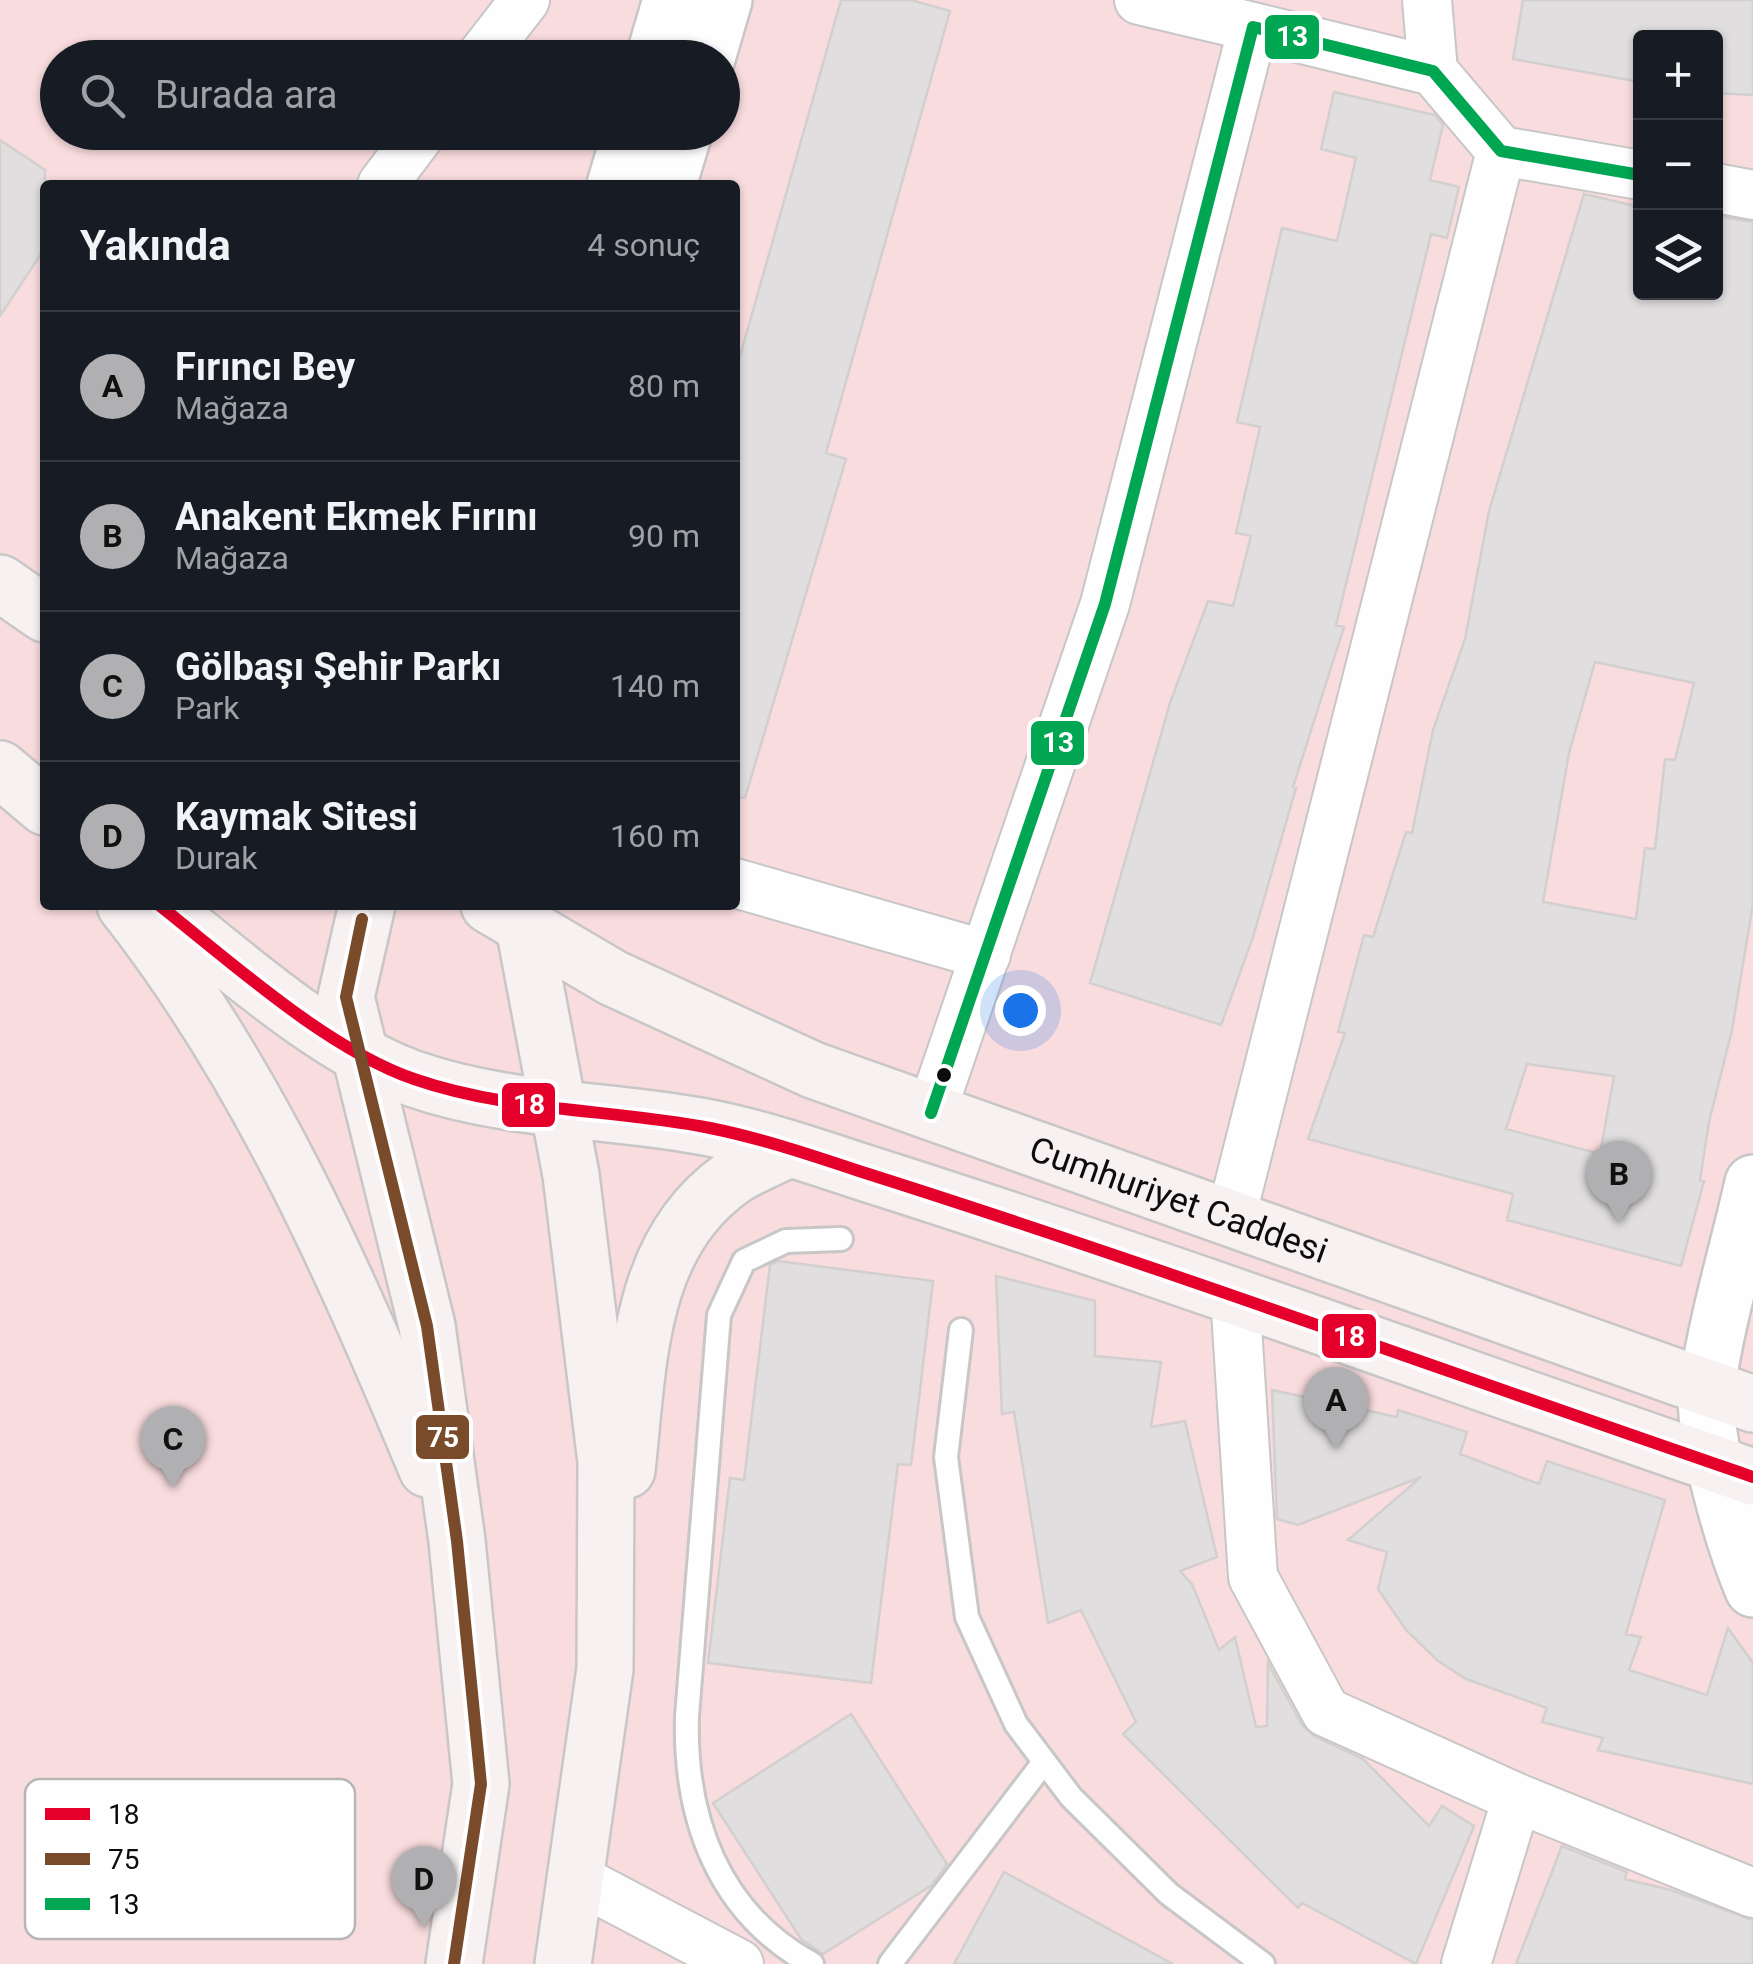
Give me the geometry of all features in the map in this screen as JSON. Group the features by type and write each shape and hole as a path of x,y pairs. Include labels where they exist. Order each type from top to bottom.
{"main road":[{"path":"0,583 40,611"},
{"path":"0,768 40,804"},
{"path":"128,910 172,968 256,1100 380,1354 458,1541"},
{"name":"Cumhuriyet Caddesi","path":"165,910 267,990 356,1049 412,1078 557,1108 712,1129 786,1150 1235,1295 1735,1471"},
{"path":"365,910 346,997 426,1326 458,1541 481,1784 454,1964"},
{"name":"Cumhuriyet Caddesi","path":"511,912 610,976 814,1070 1730,1397"},
{"path":"511,912 571,1174 606,1462 605,1669 563,1964"},
{"path":"608,1581 643,1344 661,1260 672,1240 732,1178 786,1150"}],"street":[{"path":"494,40 525,0"},
{"path":"659,40 671,0"},
{"path":"712,40 724,0"},
{"path":"1139,0 1433,70"},
{"path":"1426,0 1433,70 1501,151 1633,174"},
{"path":"932,1113 1105,604 1253,28"},
{"path":"386,180 408,150"},
{"path":"616,180 625,150"},
{"path":"670,180 679,150"},
{"path":"1230,1221 1501,151"},
{"path":"1723,189 1753,195"},
{"path":"740,884 986,954"},
{"path":"1753,1182 1730,1397 1741,1561 1753,1589"},
{"path":"1235,1295 1253,1577 1326,1712 1518,1798 1753,1893"},
{"path":"1466,1964 1518,1798"},
{"path":"574,1877 739,1964"}],"lane":[{"path":"812,1964 768,1934 740,1906 719,1874 695,1819 686,1734 719,1315 744,1261 786,1240 841,1239"},
{"path":"961,1330 946,1458 966,1617 1016,1724 1071,1797 1169,1894 1264,1964"},
{"path":"890,1964 1044,1762"}],"shaded area":[{"path":"0,0 1753,0 1753,1964 0,1964"}],"building":[{"path":"841,0 911,0 950,11 826,453 846,459 745,798 740,798 740,356"},
{"path":"1523,0 1753,0 1753,95 1723,93 1723,30 1633,30 1633,81 1513,59"},
{"path":"1334,92 1435,115 1443,125 1430,180 1459,187 1447,238 1431,234 1336,625 1344,627 1293,787 1296,788 1253,937 1221,1025 1090,983 1170,703 1208,601 1233,606 1251,536 1236,533 1260,427 1237,422 1282,228 1337,241 1356,158 1321,149"},
{"path":"0,140 45,170 45,180 40,180 40,256 0,316"},
{"path":"1584,194 1633,205 1633,300 1723,300 1723,217 1753,222 1753,904 1732,1030 1709,1122 1700,1180 1704,1181 1681,1266 1507,1220 1513,1194 1308,1139 1345,1033 1338,1032 1364,935 1373,937 1406,832 1412,833 1433,730 1465,639 1489,511","holes":["1595,662 1694,683 1675,760 1665,759 1655,849 1645,848 1636,919 1543,902 1569,753","1527,1064 1614,1076 1600,1154 1506,1129"]},
{"path":"778,1261 933,1281 911,1465 898,1464 871,1683 708,1663 730,1478 744,1480 770,1265"},
{"path":"996,1276 1095,1301 1095,1356 1161,1362 1151,1427 1185,1421 1217,1557 1180,1571 1192,1584 1219,1650 1235,1637 1256,1727 1267,1726 1268,1663 1302,1725 1314,1736 1363,1759 1429,1826 1442,1806 1474,1826 1416,1964 1302,1903 1298,1908 1123,1734 1136,1722 1081,1610 1048,1623 1014,1412 1002,1414"},
{"path":"1272,1390 1397,1417 1398,1410 1467,1432 1460,1454 1539,1484 1547,1461 1665,1500 1626,1634 1641,1637 1629,1670 1707,1695 1728,1628 1753,1663 1753,1784 1598,1750 1603,1738 1542,1722 1547,1708 1466,1679 1438,1661 1406,1630 1378,1589 1387,1552 1348,1540 1421,1477 1298,1525 1277,1519"},
{"path":"851,1714 947,1864 932,1885 823,1954 801,1939 713,1803"},
{"path":"1562,1846 1627,1872 1625,1879 1671,1890 1753,1920 1753,1964 1516,1964"},
{"path":"1004,1872 1173,1964 954,1964"}],"transit line":[{"name":"13","path":"931,1113 1105,604 1253,27 1433,71 1501,151 1633,174"},
{"name":"18","path":"165,910 314,1026 381,1065 414,1079 487,1098 673,1122 785,1147 1083,1245 1753,1477"},
{"name":"75","path":"362,919 346,997 427,1326 457,1541 481,1784 454,1964"}],"place":[{"name":"Anakent Ekmek Fırını","path":"1619,1223"},
{"name":"Fırıncı Bey","path":"1336,1449"},
{"name":"Gölbaşı Şehir Parkı","path":"173,1488"},
{"name":"Kaymak Sitesi","path":"424,1928"}]}
